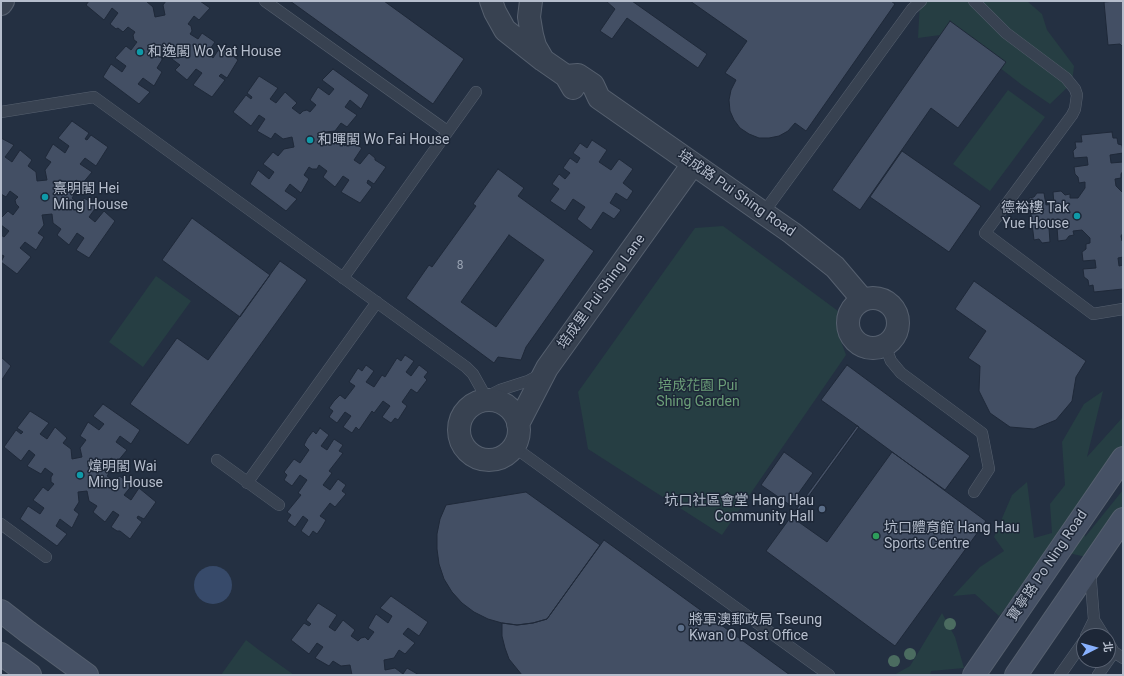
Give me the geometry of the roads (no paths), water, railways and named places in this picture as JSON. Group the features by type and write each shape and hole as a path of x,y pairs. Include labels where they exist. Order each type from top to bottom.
{"main road":[{"name":"寶寧路 Po Ning Road","path":"974,675 1123,458"},
{"path":"1016,675 1122,520"},
{"path":"1,610 86,675"},
{"path":"1,654 30,675"}],"street":[{"name":"培成路 Pui Shing Road","path":"491,1 505,30 566,76 578,75 593,85 599,98 764,212 835,268 863,300"},
{"name":"培成路 Pui Shing Road","path":"531,1 529,17 532,35 535,46 543,60"},
{"name":"培成里 Pui Shing Lane","path":"514,446 519,432 518,424 547,368 693,164"},
{"path":"872,298 880,299 888,303 894,309 898,317 896,334 885,346 877,349 861,346 850,334 848,318 851,311 863,300 872,298"},
{"path":"514,446 507,454 498,458 488,460 478,457 469,452 463,444 459,435 459,425 462,415 469,407 477,402 487,399 504,403 516,416 518,424"}],"lane":[{"path":"265,1 447,131"},
{"path":"764,212 912,9 921,1"},
{"path":"974,1 1006,34 1066,78 1075,89 1077,95 1077,102 1072,115 985,233 1093,314 1123,309"},
{"path":"343,278 476,92"},
{"path":"1,112 94,97 466,367 473,374 487,399 492,394 500,390 528,381 538,376 547,368"},
{"path":"247,483 377,302"},
{"path":"885,346 891,361 901,374 982,433 989,469 974,492"},
{"path":"514,446 829,675"},
{"path":"217,460 279,505"},
{"path":"1,524 46,557"},
{"path":"1090,567 1094,620 1099,628"},
{"path":"1090,628 1094,620"},
{"path":"1060,675 1076,652"},
{"path":"1098,675 1119,655"}],"water":[{"path":"209,566 217,566 227,571 231,578 231,592 227,599 217,604 209,604 199,599 197,596 194,589 194,581 199,571 202,569"}],"place":[{"name":"和逸閣 Wo Yat House","path":"140,52"},
{"name":"和暉閣 Wo Fai House","path":"310,140"},
{"name":"熹明閣 Hei Ming House","path":"45,197"},
{"name":"德裕樓 Tak Yue House","path":"1077,216"},
{"name":"煒明閣 Wai Ming House","path":"80,475"},
{"name":"坑口社區會堂 Hang Hau Community Hall","path":"822,509"},
{"name":"坑口體育館 Hang Hau Sports Centre","path":"876,536"},
{"name":"將軍澳郵政局 Tseung Kwan O Post Office","path":"681,628"}],"park label":[{"name":"培成花園 Pui Shing Garden","path":"698,394"}]}
